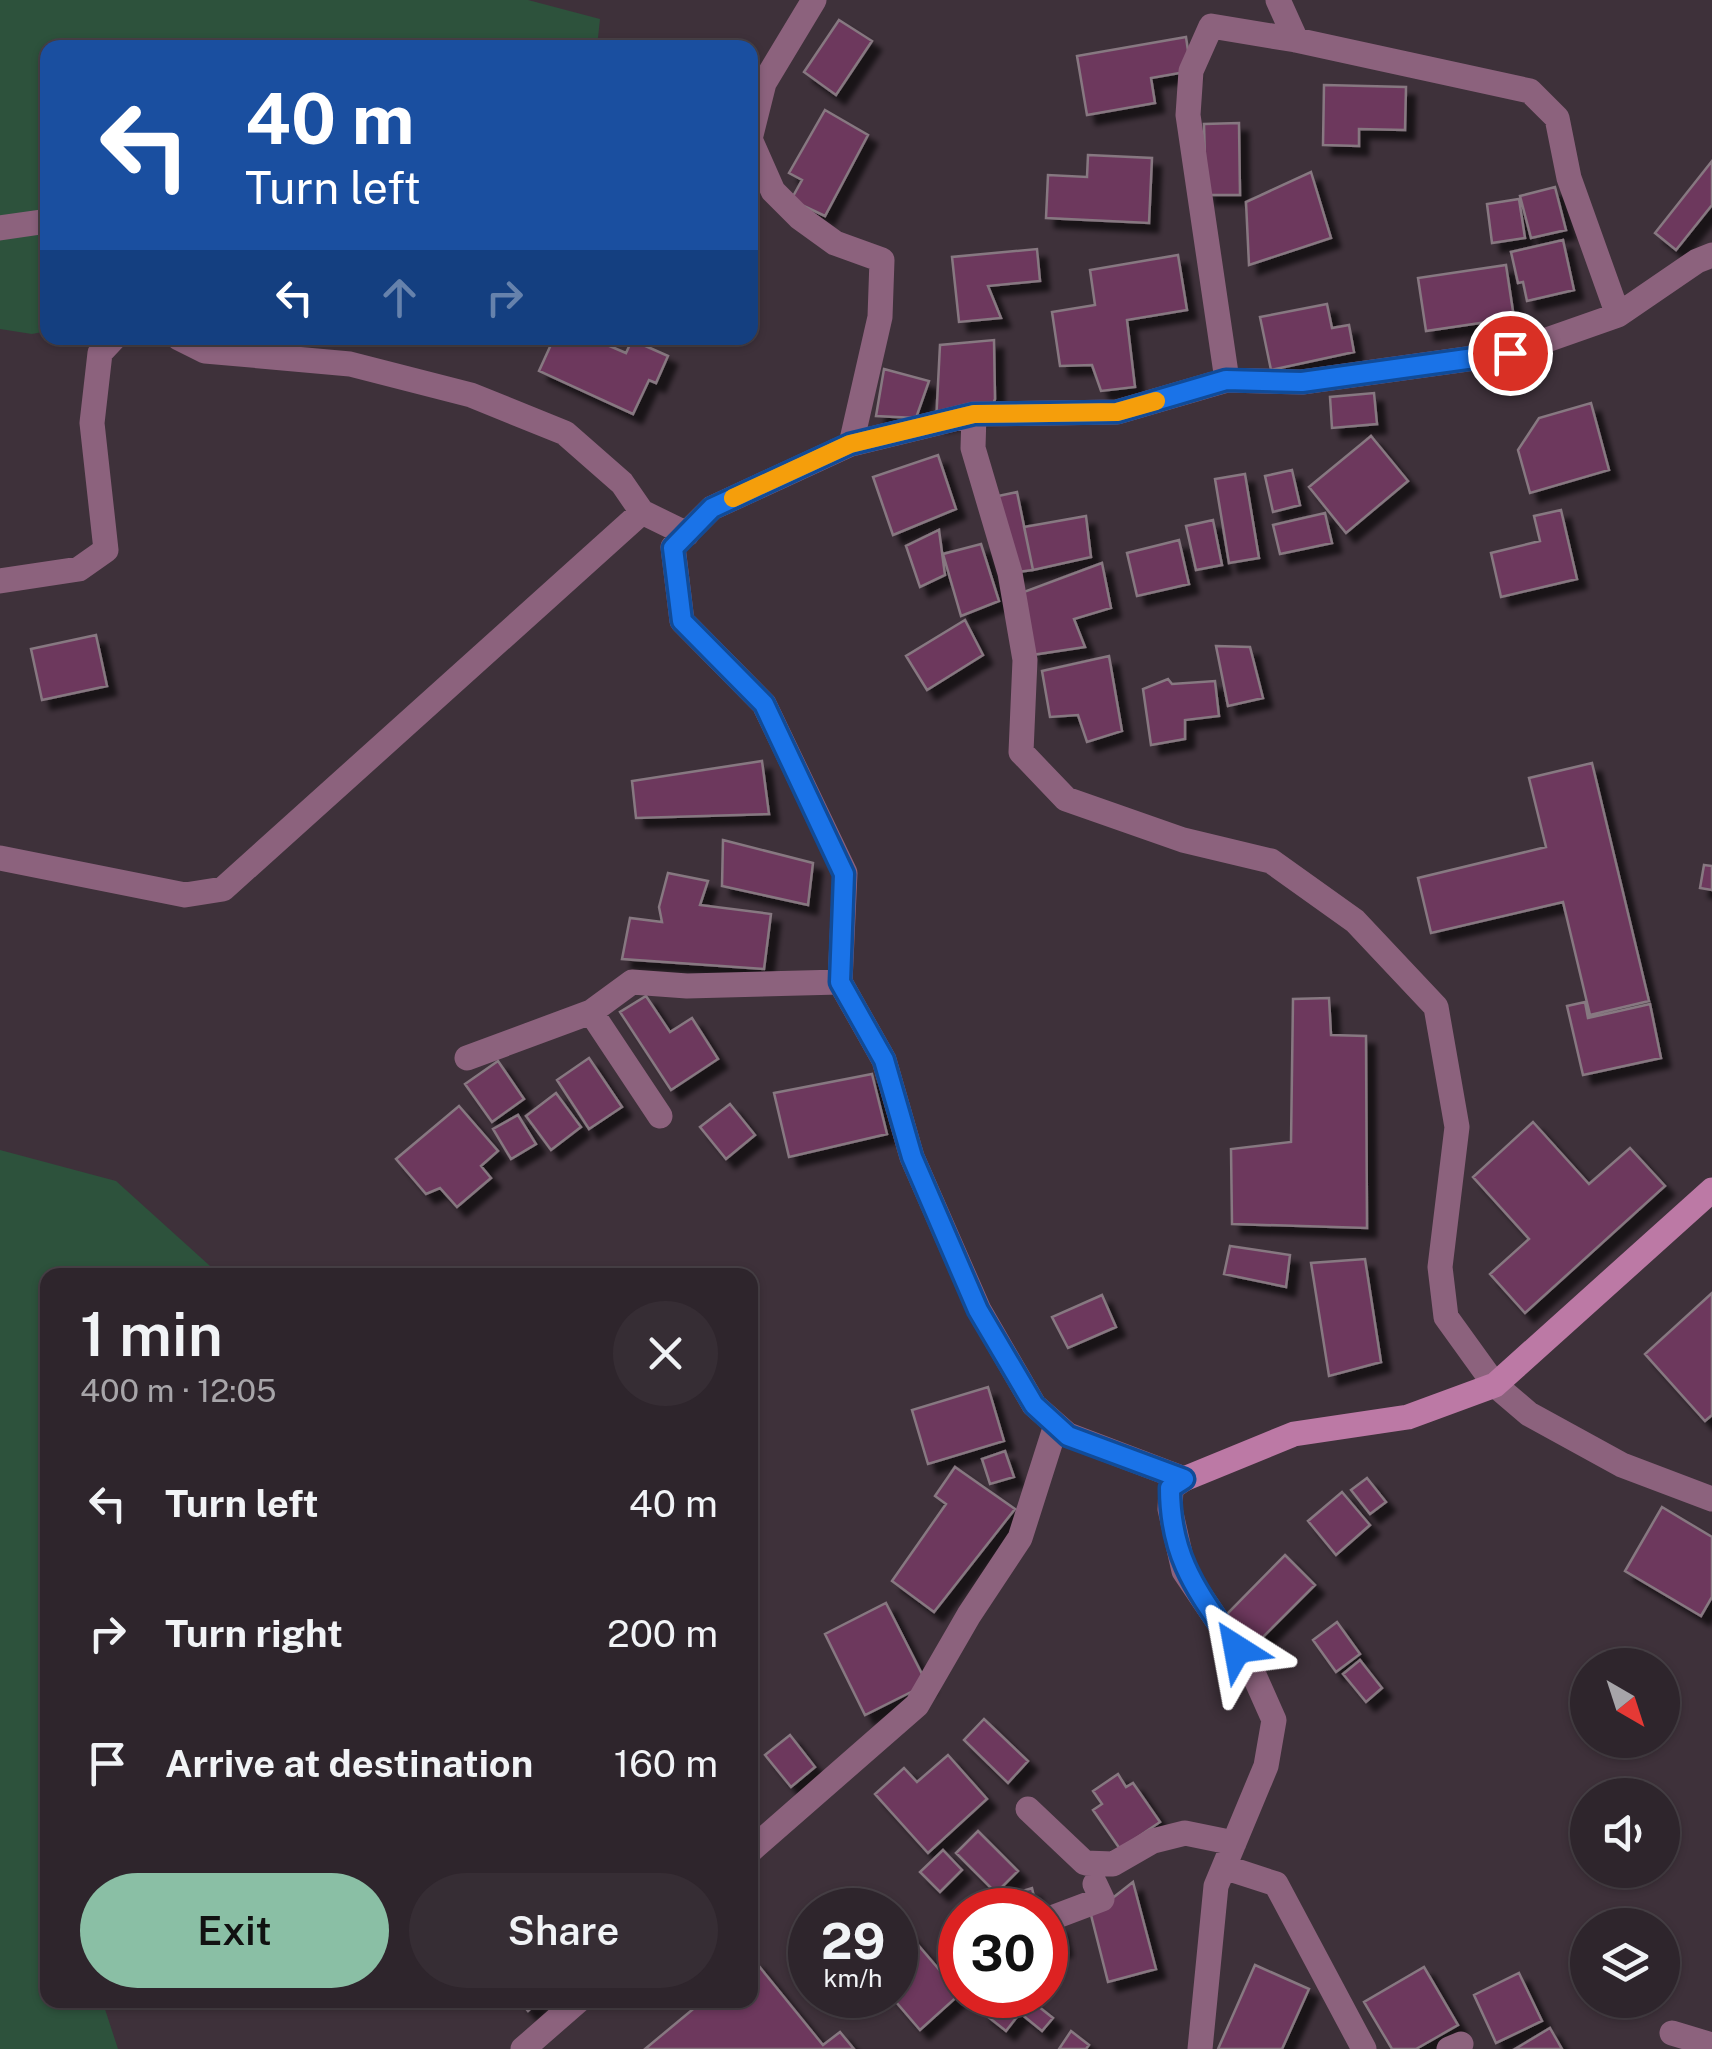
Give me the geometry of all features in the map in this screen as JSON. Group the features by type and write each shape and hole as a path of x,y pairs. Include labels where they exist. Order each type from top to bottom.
{"street":[{"path":"758,107 764,83 814,0"},
{"path":"1278,0 1296,40"},
{"path":"1226,380 1188,115 1191,71 1211,26 1296,40 1530,92 1557,118 1569,178 1618,316"},
{"path":"758,157 773,191 799,217 835,244 882,260 880,317 850,444"},
{"path":"0,228 40,222"},
{"path":"1184,1479 1068,1436 1034,1405 978,1310 912,1157 884,1060 840,982 844,874 764,704 682,621 673,548 712,508 850,444 974,414 1117,412 1226,380 1302,382 1510,353 1618,316 1712,254"},
{"path":"0,580 80,569 106,550 92,422 100,353 107,345"},
{"path":"189,345 204,351 350,364 471,395 565,434 622,483 642,512 687,534"},
{"path":"974,414 973,448 1010,573 1024,660 1020,752 1066,799 1183,840 1271,861 1355,921 1436,1007 1456,1127 1440,1268 1446,1317 1495,1385 1529,1414 1622,1465 1712,1499"},
{"path":"0,858 186,895 223,889 642,512"},
{"path":"468,1058 591,1012 632,982 687,986 840,982"},
{"path":"591,1012 660,1116"},
{"path":"1200,2049 1216,1886 1266,1766 1274,1720 1254,1675 1184,1571 1170,1509 1170,1488 1294,1434 1408,1417 1495,1385 1712,1190"},
{"path":"758,1844 917,1705 1020,1538 1056,1425"},
{"path":"1028,1810 1099,1874"},
{"path":"1068,1899 1113,1864 1153,1841 1185,1833 1229,1855 1276,1884 1364,2049"},
{"path":"523,2049 570,2008"},
{"path":"1672,2034 1712,2045"}],"green space":[{"path":"0,0 528,0 600,19 598,40 40,40 40,332 0,329"},
{"path":"0,1150 116,1181 212,1268 40,1268 40,2008 105,2008 118,2049 0,2049"}],"building":[{"path":"839,20 872,41 836,95 804,72"},
{"path":"1186,37 1191,71 1151,78 1155,103 1087,115 1077,56"},
{"path":"1324,85 1406,87 1405,130 1359,129 1359,146 1323,145"},
{"path":"825,110 868,135 825,216 791,200 802,180 789,173"},
{"path":"1239,123 1240,195 1206,195 1204,124"},
{"path":"1088,155 1152,158 1149,223 1046,218 1048,175 1087,177"},
{"path":"1712,161 1712,205 1676,250 1655,233"},
{"path":"1311,172 1331,238 1249,265 1246,202"},
{"path":"1555,187 1566,230 1531,238 1520,196"},
{"path":"1519,199 1525,238 1492,243 1487,204"},
{"path":"1563,240 1574,290 1527,301 1511,252"},
{"path":"1037,249 1040,281 988,286 1001,318 959,322 952,257"},
{"path":"1178,255 1187,310 1127,320 1135,387 1101,391 1092,365 1060,366 1052,312 1095,305 1090,270"},
{"path":"1506,265 1514,318 1426,331 1418,278"},
{"path":"1327,304 1332,328 1349,325 1354,352 1271,370 1260,317"},
{"path":"994,340 995,399 990,413 936,423 940,345"},
{"path":"551,345 607,345 626,353 630,345 643,345 668,356 656,383 649,380 633,414 539,371"},
{"path":"884,369 929,381 916,418 876,416"},
{"path":"1374,393 1377,424 1332,428 1330,397"},
{"path":"1591,403 1609,470 1530,493 1518,450 1539,418"},
{"path":"1371,436 1408,481 1346,533 1309,487"},
{"path":"938,455 956,509 893,535 873,477"},
{"path":"1292,470 1300,505 1273,512 1265,476"},
{"path":"1245,474 1259,558 1229,563 1215,479"},
{"path":"1017,492 1033,570 1010,573 989,498"},
{"path":"1561,510 1577,579 1501,597 1491,553 1540,541 1534,516"},
{"path":"1325,513 1332,543 1280,554 1273,525"},
{"path":"1086,516 1091,557 1033,570 1024,527"},
{"path":"1213,520 1222,565 1196,570 1186,526"},
{"path":"939,530 945,575 920,587 906,546"},
{"path":"1179,540 1189,584 1137,596 1127,553"},
{"path":"981,544 999,601 961,616 943,554"},
{"path":"1102,563 1111,608 1074,619 1085,647 1032,655 1021,593"},
{"path":"965,620 983,655 927,690 906,656"},
{"path":"96,635 107,686 42,700 31,649"},
{"path":"1216,646 1250,647 1263,698 1228,706"},
{"path":"1109,656 1122,731 1087,742 1078,715 1050,717 1042,671"},
{"path":"1168,679 1172,684 1215,681 1219,716 1185,720 1185,739 1151,745 1143,689"},
{"path":"762,761 769,814 636,818 632,781"},
{"path":"1592,763 1649,1001 1590,1015 1563,902 1431,933 1418,878 1546,847 1529,778"},
{"path":"723,840 813,863 808,905 722,886"},
{"path":"1704,865 1712,866 1712,890 1700,888"},
{"path":"668,873 708,881 700,905 771,914 764,969 622,959 630,918 662,922 659,907"},
{"path":"646,996 670,1032 692,1018 718,1059 671,1090 620,1012"},
{"path":"1329,998 1331,1035 1366,1036 1367,1228 1232,1224 1231,1149 1291,1142 1293,999"},
{"path":"1585,1002 1588,1018 1650,1004 1661,1058 1583,1075 1567,1006"},
{"path":"589,1058 622,1107 589,1129 557,1080"},
{"path":"498,1061 524,1099 492,1122 465,1084"},
{"path":"872,1074 887,1134 789,1157 774,1093"},
{"path":"556,1093 581,1127 551,1150 526,1116"},
{"path":"730,1104 755,1135 726,1159 700,1127"},
{"path":"459,1106 498,1151 481,1166 491,1178 457,1207 440,1188 426,1194 396,1159"},
{"path":"518,1115 536,1144 511,1159 493,1129"},
{"path":"1533,1122 1589,1184 1630,1148 1665,1186 1525,1313 1490,1274 1529,1239 1473,1177"},
{"path":"1230,1246 1290,1255 1286,1287 1224,1274"},
{"path":"1365,1259 1381,1362 1329,1376 1311,1263"},
{"path":"1712,1293 1712,1415 1705,1421 1645,1354"},
{"path":"1102,1295 1116,1327 1068,1348 1052,1317"},
{"path":"988,1387 1004,1441 928,1464 912,1410"},
{"path":"1005,1451 1014,1477 990,1484 982,1459"},
{"path":"955,1467 1015,1509 934,1612 892,1581 946,1504 935,1496"},
{"path":"1367,1478 1386,1502 1370,1514 1351,1490"},
{"path":"1342,1492 1370,1525 1336,1555 1308,1521"},
{"path":"1662,1507 1712,1537 1712,1597 1701,1616 1625,1571"},
{"path":"1285,1555 1315,1585 1256,1644 1227,1614"},
{"path":"886,1603 927,1684 865,1715 825,1634"},
{"path":"1337,1622 1360,1654 1336,1672 1313,1640"},
{"path":"1360,1660 1382,1688 1366,1702 1343,1674"},
{"path":"984,1719 1028,1761 1008,1783 964,1740"},
{"path":"790,1735 815,1767 791,1787 765,1755"},
{"path":"948,1755 987,1799 928,1853 875,1794 904,1768 917,1782"},
{"path":"1118,1774 1126,1787 1133,1783 1160,1822 1120,1849 1093,1810 1102,1804 1093,1791"},
{"path":"978,1831 1018,1871 1001,1888 991,1888 956,1853"},
{"path":"943,1850 962,1870 938,1890 920,1872"},
{"path":"1133,1882 1156,1969 1108,1982 1091,1915"},
{"path":"918,1945 938,1968 938,2014 920,2030 910,2018 918,2018"},
{"path":"758,1965 788,2002 788,2018 801,2018 823,2045 840,2032 854,2049 645,2049 694,2008 758,2008"},
{"path":"1255,1965 1309,1989 1282,2049 1218,2049"},
{"path":"1424,1967 1458,2025 1416,2049 1392,2049 1364,2002"},
{"path":"1519,1973 1542,2021 1496,2043 1474,1995"},
{"path":"990,2018 1016,2018 1006,2031"},
{"path":"1026,2018 1053,2018 1042,2031"},
{"path":"1550,2028 1562,2049 1515,2049"},
{"path":"1071,2031 1089,2045 1086,2049 1059,2049"}],"slow traffic":[{"path":"733,498 850,444 974,414 1117,412 1156,401"}],"route":[{"path":"1237,1649 1184,1571 1170,1509 1170,1488 1184,1479 1068,1436 1034,1405 978,1310 912,1157 884,1060 840,982 844,874 764,704 682,621 673,548 712,508 850,444 974,414 1117,412 1226,380 1302,382 1510,353"}]}
